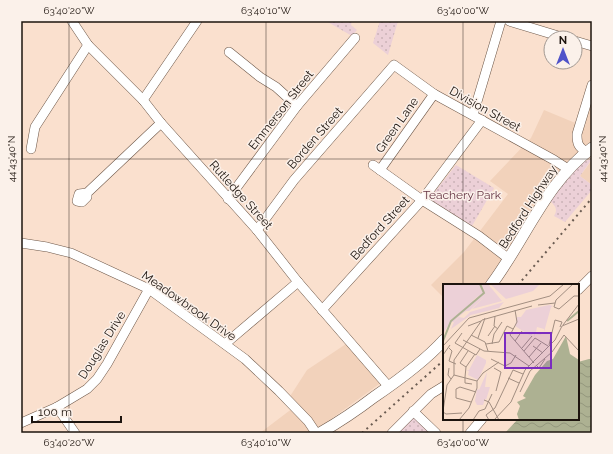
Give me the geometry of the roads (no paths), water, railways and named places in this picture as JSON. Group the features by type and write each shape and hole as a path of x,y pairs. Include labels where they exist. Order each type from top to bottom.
{"main road":[{"name":"Bedford Highway","path":"492,284 509,259 545,200 575,161 589,150"},
{"path":"320,433 389,387 432,353 443,341"}],"street":[{"name":"Rutledge Street","path":"72,21 88,45 143,100 161,123 257,230 298,282 389,387"},
{"path":"143,100 197,21"},
{"path":"473,115 501,21"},
{"path":"509,21 543,31"},
{"name":"Emmerson Street","path":"228,199 297,106 355,38"},
{"path":"31,149 35,127 88,45"},
{"path":"229,52 260,77 276,86 297,106"},
{"name":"Division Street","path":"394,65 434,94 568,169"},
{"name":"Borden Street","path":"257,230 294,180 394,65"},
{"path":"589,150 579,146 577,142 577,134 592,85"},
{"name":"Green Lane","path":"422,200 376,168 434,94"},
{"name":"Bedford Street","path":"322,310 422,200 482,120"},
{"path":"87,193 161,123"},
{"path":"422,200 479,236 509,259"},
{"name":"Meadowbrook Drive","path":"21,243 71,253 149,289 245,359 308,420 316,433"},
{"path":"579,289 592,276"},
{"path":"224,344 298,282"},
{"name":"Douglas Drive","path":"21,423 57,407 88,389 97,379 149,289"},
{"path":"392,433 431,394 443,387"},
{"path":"57,407 75,433"},
{"path":"413,412 436,433"},
{"path":"470,433 481,420"}],"water":[{"path":"592,359 592,433 505,433 517,420 579,420 579,362"}],"railway":[{"path":"519,284 592,198"},
{"path":"362,433 443,361"}],"park label":[{"name":"Teachery Park","path":"462,195"}]}
